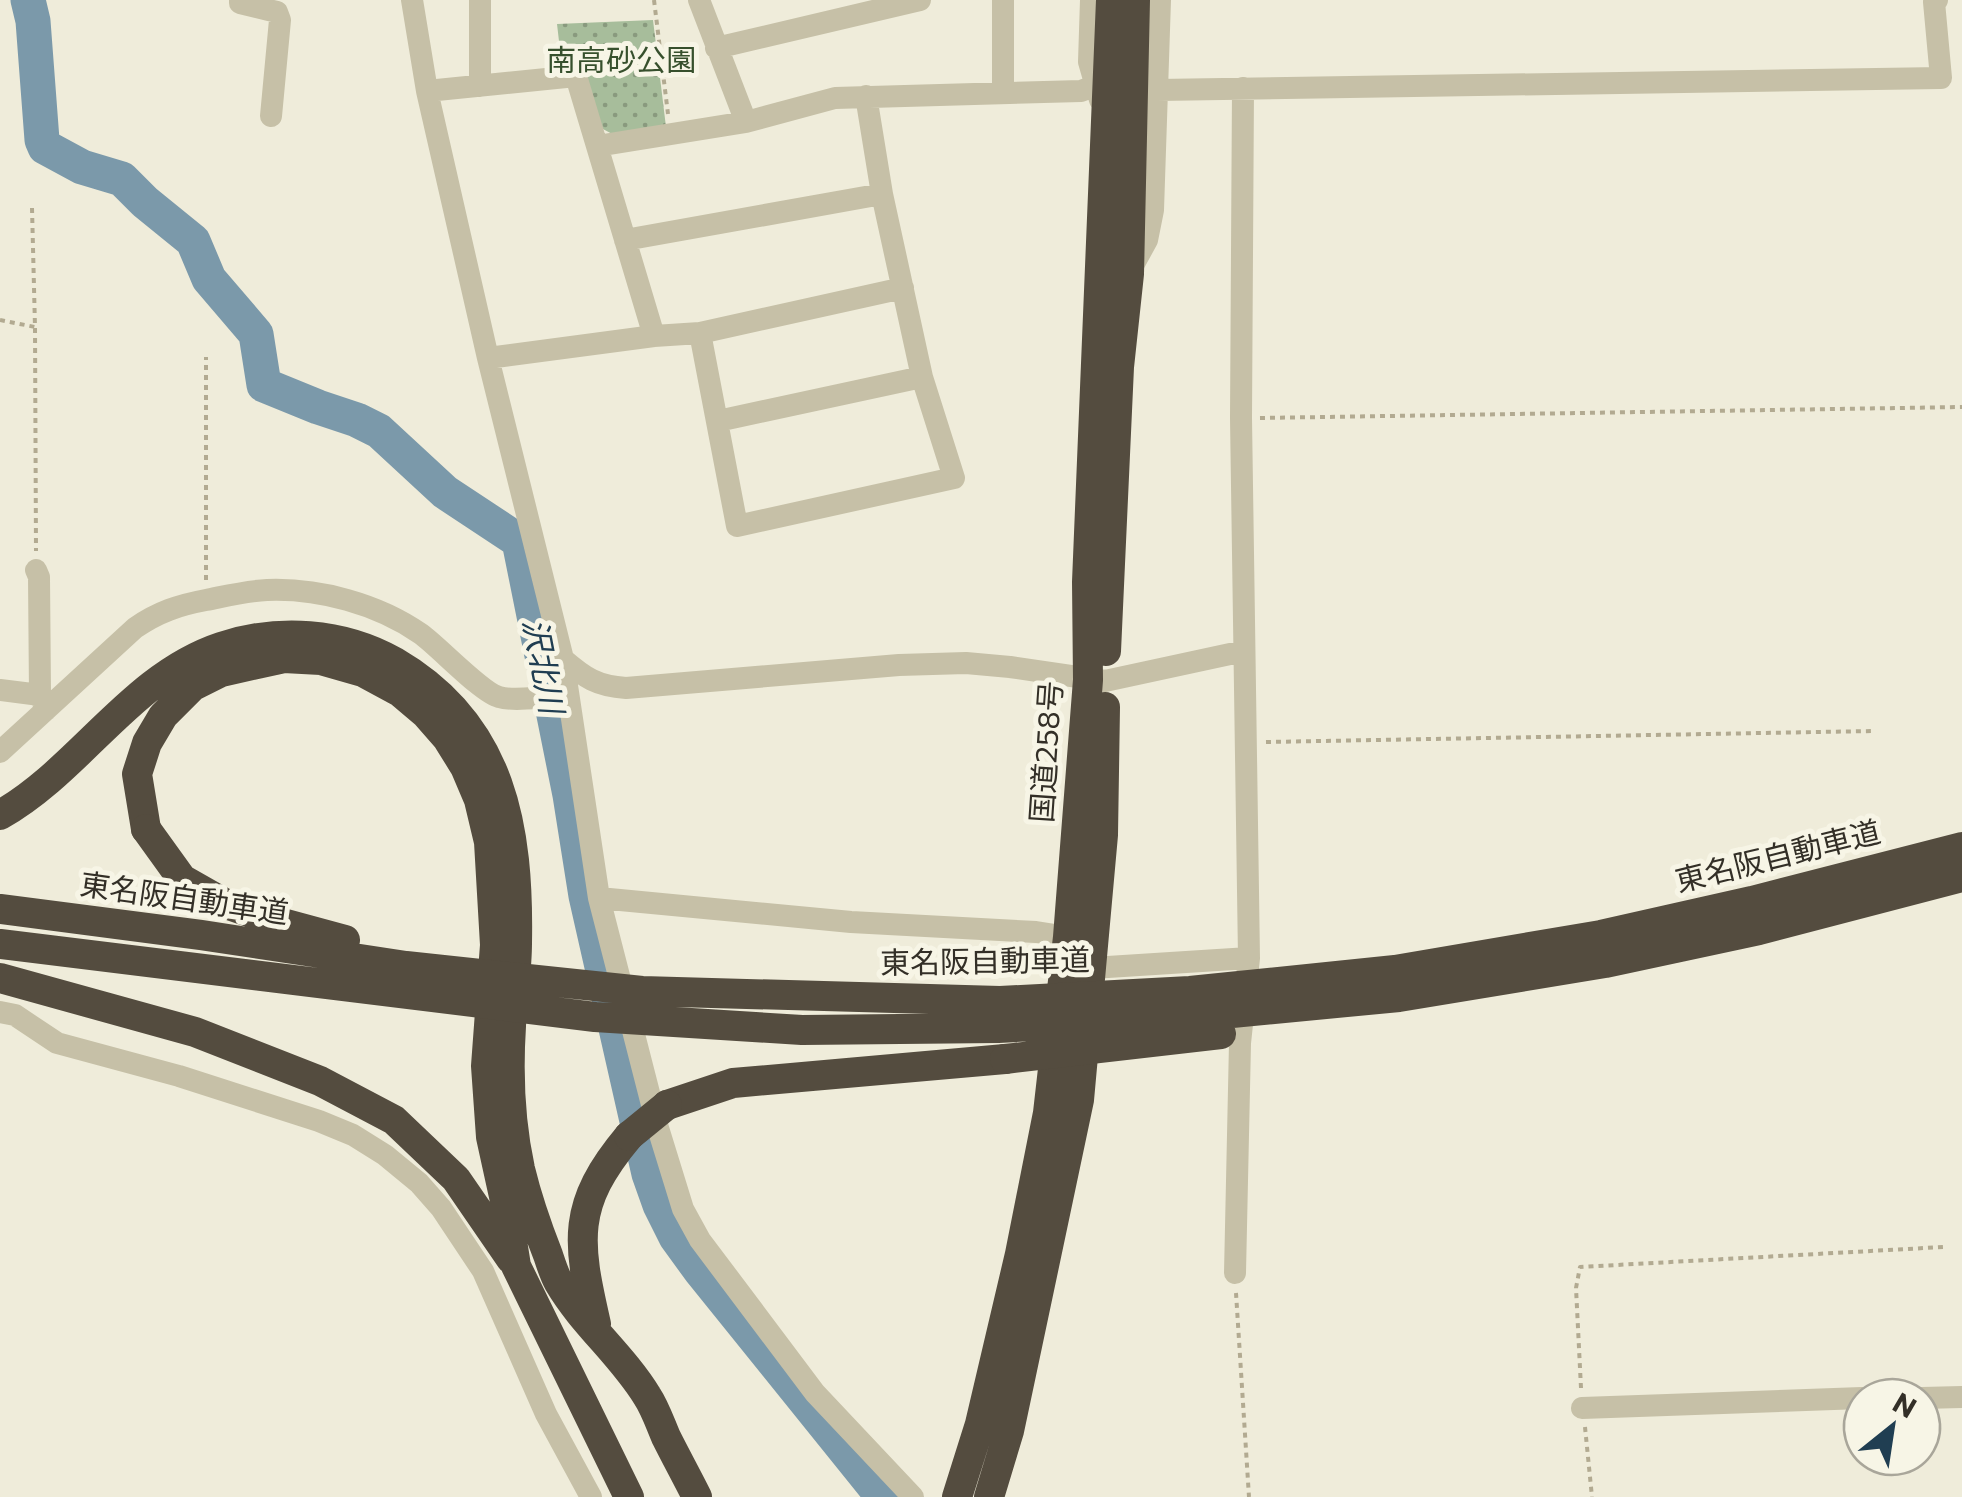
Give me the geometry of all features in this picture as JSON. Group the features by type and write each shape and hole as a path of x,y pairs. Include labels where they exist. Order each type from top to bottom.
{"highway":[{"name":"国道258号","path":"989,1497 1008,1431 1080,1100 1104,835 1087,582 1111,0"},
{"name":"国道258号","path":"958,1497 980,1424 1048,1113 1096,680 1128,274 1135,0"},
{"path":"0,815 16,806 150,688 194,657 254,638 302,635 354,644 406,669 449,703 474,732 492,768 511,832 517,946 510,1096 520,1166 536,1224 558,1282 647,1395 698,1497"},
{"path":"516,1266 491,1137 486,1066 495,945 489,842 479,800 447,738 400,692 363,672 321,660 284,658 221,672 193,686 163,716 147,742 137,774 146,829 182,879 226,904 350,942 699,981 740,994"},
{"name":"東名阪自動車道","path":"0,909 406,966 642,991 1000,1001 1190,991 1396,970 1601,936 1962,847"},
{"name":"東名阪自動車道","path":"0,944 595,1017 802,1030 1036,1026 1191,1018 1399,997 1624,959 1759,930 1962,878"},
{"path":"0,978 194,1032 320,1081 394,1120 456,1179 516,1266 629,1497"},
{"path":"598,1334 583,1265 581,1232 588,1202 611,1158 629,1136 666,1105 733,1083 1120,1048 1342,1017 1399,997"}],"street":[{"path":"240,0 276,12 280,20 272,116"},
{"path":"412,0 427,91 488,358 563,659 556,695 599,898 658,1128 683,1209 700,1240 815,1393 913,1497"},
{"path":"480,0 480,86"},
{"path":"699,0 746,122"},
{"path":"716,48 920,0"},
{"path":"1003,0 1003,92"},
{"path":"1091,0 1089,62 1105,115"},
{"path":"1128,274 1147,240 1154,210 1160,0"},
{"path":"1158,90 1940,78 1934,2 1937,0"},
{"path":"427,91 576,76 654,336"},
{"path":"597,146 746,122 835,98 1081,90 1094,86"},
{"path":"1235,1273 1240,1042 1248,958 1240,418 1244,88"},
{"path":"700,333 737,526 954,478 922,377 882,194 866,96"},
{"path":"625,240 882,194"},
{"path":"488,358 700,333 903,288"},
{"path":"718,421 922,377"},
{"path":"36,570 43,703"},
{"path":"0,752 43,703 150,618 167,610 238,593 296,590 374,609 423,636 492,694 501,698 556,695"},
{"path":"563,659 602,687 626,688 966,663 1096,680 1244,651"},
{"path":"0,690 43,703"},
{"path":"599,898 850,922 1068,936"},
{"path":"1092,968 1248,958"},
{"path":"0,1012 14,1015 56,1043 319,1120 354,1135 419,1182 442,1208 484,1271 546,1414 591,1497"},
{"path":"1582,1408 1842,1399"}],"path":[{"path":"654,0 671,134"},
{"path":"32,208 36,570"},
{"path":"0,320 35,327"},
{"path":"206,357 206,600"},
{"path":"1240,418 1962,407"},
{"path":"1246,743 1873,731"},
{"path":"1592,1497 1582,1408 1576,1288 1580,1267 1943,1246"},
{"path":"1235,1273 1249,1497"}],"green space":[{"name":"南高砂公園","path":"653,20 666,127 616,136 601,128 583,66 562,67 557,24"}],"waterway":[{"name":"沢北川","path":"28,0 45,147 82,167 122,179 193,241 209,279 256,334 264,385 379,431 445,492 519,541 570,795 586,896 649,1174 660,1205 676,1237 700,1270 883,1497"}]}
